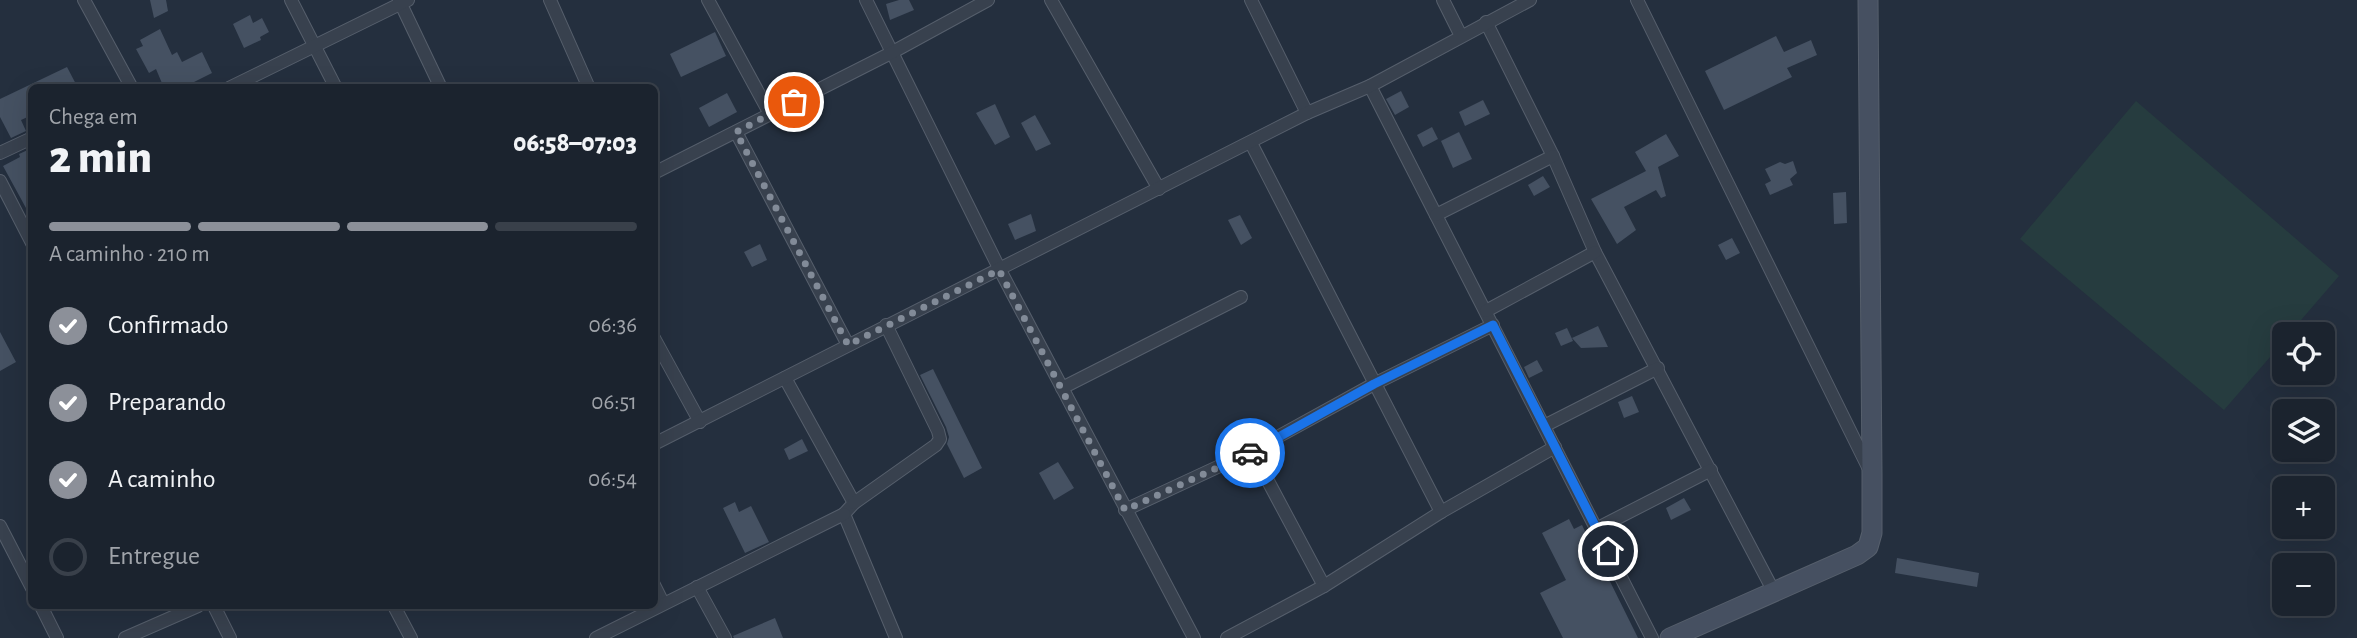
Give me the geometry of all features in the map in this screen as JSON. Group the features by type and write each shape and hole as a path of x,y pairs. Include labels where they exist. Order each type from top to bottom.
{"street":[{"path":"84,0 130,84"},
{"path":"291,0 334,84"},
{"path":"550,0 587,84"},
{"path":"708,0 770,114"},
{"path":"866,0 999,270 1194,638"},
{"path":"658,171 891,53 988,0"},
{"path":"1051,0 1159,190"},
{"path":"1251,0 1307,113"},
{"path":"1443,0 1461,36"},
{"path":"658,442 1307,113 1370,86 1530,0"},
{"path":"1637,0 1872,474"},
{"path":"1670,638 1857,555 1868,547 1872,533 1872,474 1868,0"},
{"path":"237,84 402,1 439,84"},
{"path":"1486,22 1553,156 1595,252 1774,592"},
{"path":"1370,86 1652,638"},
{"path":"736,132 848,345"},
{"path":"0,153 28,140"},
{"path":"1251,143 1441,512"},
{"path":"1436,215 1553,156"},
{"path":"0,181 28,235"},
{"path":"1486,311 1595,252"},
{"path":"1062,388 1241,297"},
{"path":"658,606 844,514 854,503 936,445 940,439 938,431 886,325"},
{"path":"1125,510 1252,452 1374,384 1493,325"},
{"path":"658,345 701,422"},
{"path":"1545,426 1657,368"},
{"path":"785,378 854,503"},
{"path":"1227,638 1324,586 1441,512 1555,447"},
{"path":"1252,452 1324,586"},
{"path":"1596,529 1711,470"},
{"path":"844,514 897,638"},
{"path":"0,526 28,580"},
{"path":"697,586 725,638"},
{"path":"658,593 663,603"},
{"path":"42,609 57,638"},
{"path":"125,638 191,609"},
{"path":"216,609 230,638"},
{"path":"396,609 411,638"},
{"path":"596,638 652,609"}],"green space":[{"path":"2136,101 2339,276 2299,322 2272,322 2272,355 2224,410 2020,239"}],"building":[{"path":"150,0 166,0 168,11 154,18"},
{"path":"909,0 914,10 890,20 886,4"},
{"path":"250,15 253,23 262,18 269,32 260,37 261,40 244,48 233,24"},
{"path":"160,29 172,55 177,52 182,62 202,52 212,73 190,84 162,84 156,69 149,73 136,49 143,46 140,40"},
{"path":"715,32 726,56 681,77 670,54"},
{"path":"1776,36 1784,52 1811,40 1817,55 1787,68 1792,77 1724,110 1705,71"},
{"path":"67,67 76,84 31,84"},
{"path":"28,86 28,117 21,120 26,131 11,138 0,117 0,99"},
{"path":"1401,91 1409,107 1395,115 1386,99"},
{"path":"727,93 737,112 709,127 699,108"},
{"path":"1483,100 1490,114 1465,126 1459,112"},
{"path":"995,104 1010,137 995,145 976,113"},
{"path":"1035,115 1051,144 1036,151 1021,123"},
{"path":"1432,127 1438,139 1423,147 1417,135"},
{"path":"1459,132 1472,159 1453,168 1441,141"},
{"path":"1666,134 1679,156 1658,167 1666,196 1661,198 1656,190 1624,207 1636,230 1617,244 1591,199 1646,171 1635,152"},
{"path":"28,150 28,212 3,166 20,157 19,154"},
{"path":"1793,161 1797,173 1790,179 1793,185 1770,195 1765,184 1771,181 1765,169 1780,162 1785,164"},
{"path":"1543,176 1550,187 1534,196 1528,185"},
{"path":"1846,192 1847,223 1834,224 1833,193"},
{"path":"1031,214 1036,231 1015,240 1008,224"},
{"path":"1240,215 1252,238 1241,245 1228,220"},
{"path":"1732,238 1740,253 1726,260 1718,245"},
{"path":"760,244 767,260 752,267 744,252"},
{"path":"1598,326 1608,347 1581,348 1572,338"},
{"path":"1567,328 1573,341 1561,346 1555,333"},
{"path":"0,332 16,362 0,371"},
{"path":"1537,360 1543,371 1529,378 1524,367"},
{"path":"933,369 982,468 964,478 947,444 949,437 946,427 920,375"},
{"path":"1632,396 1639,412 1624,418 1618,402"},
{"path":"802,439 808,451 789,460 784,449"},
{"path":"1058,462 1074,488 1054,500 1039,473"},
{"path":"1684,498 1691,510 1671,520 1666,508"},
{"path":"735,502 739,512 751,506 769,542 745,553 723,508"},
{"path":"1569,519 1574,529 1582,525 1638,638 1563,638 1540,593 1566,580 1542,533"},
{"path":"1897,558 1979,573 1977,587 1895,573"},
{"path":"775,618 783,638 733,636"}],"way so far":[{"path":"794,102 736,132 848,345 999,270 1125,510 1250,453"}],"route":[{"path":"1250,453 1374,384 1493,325 1608,551"}]}
